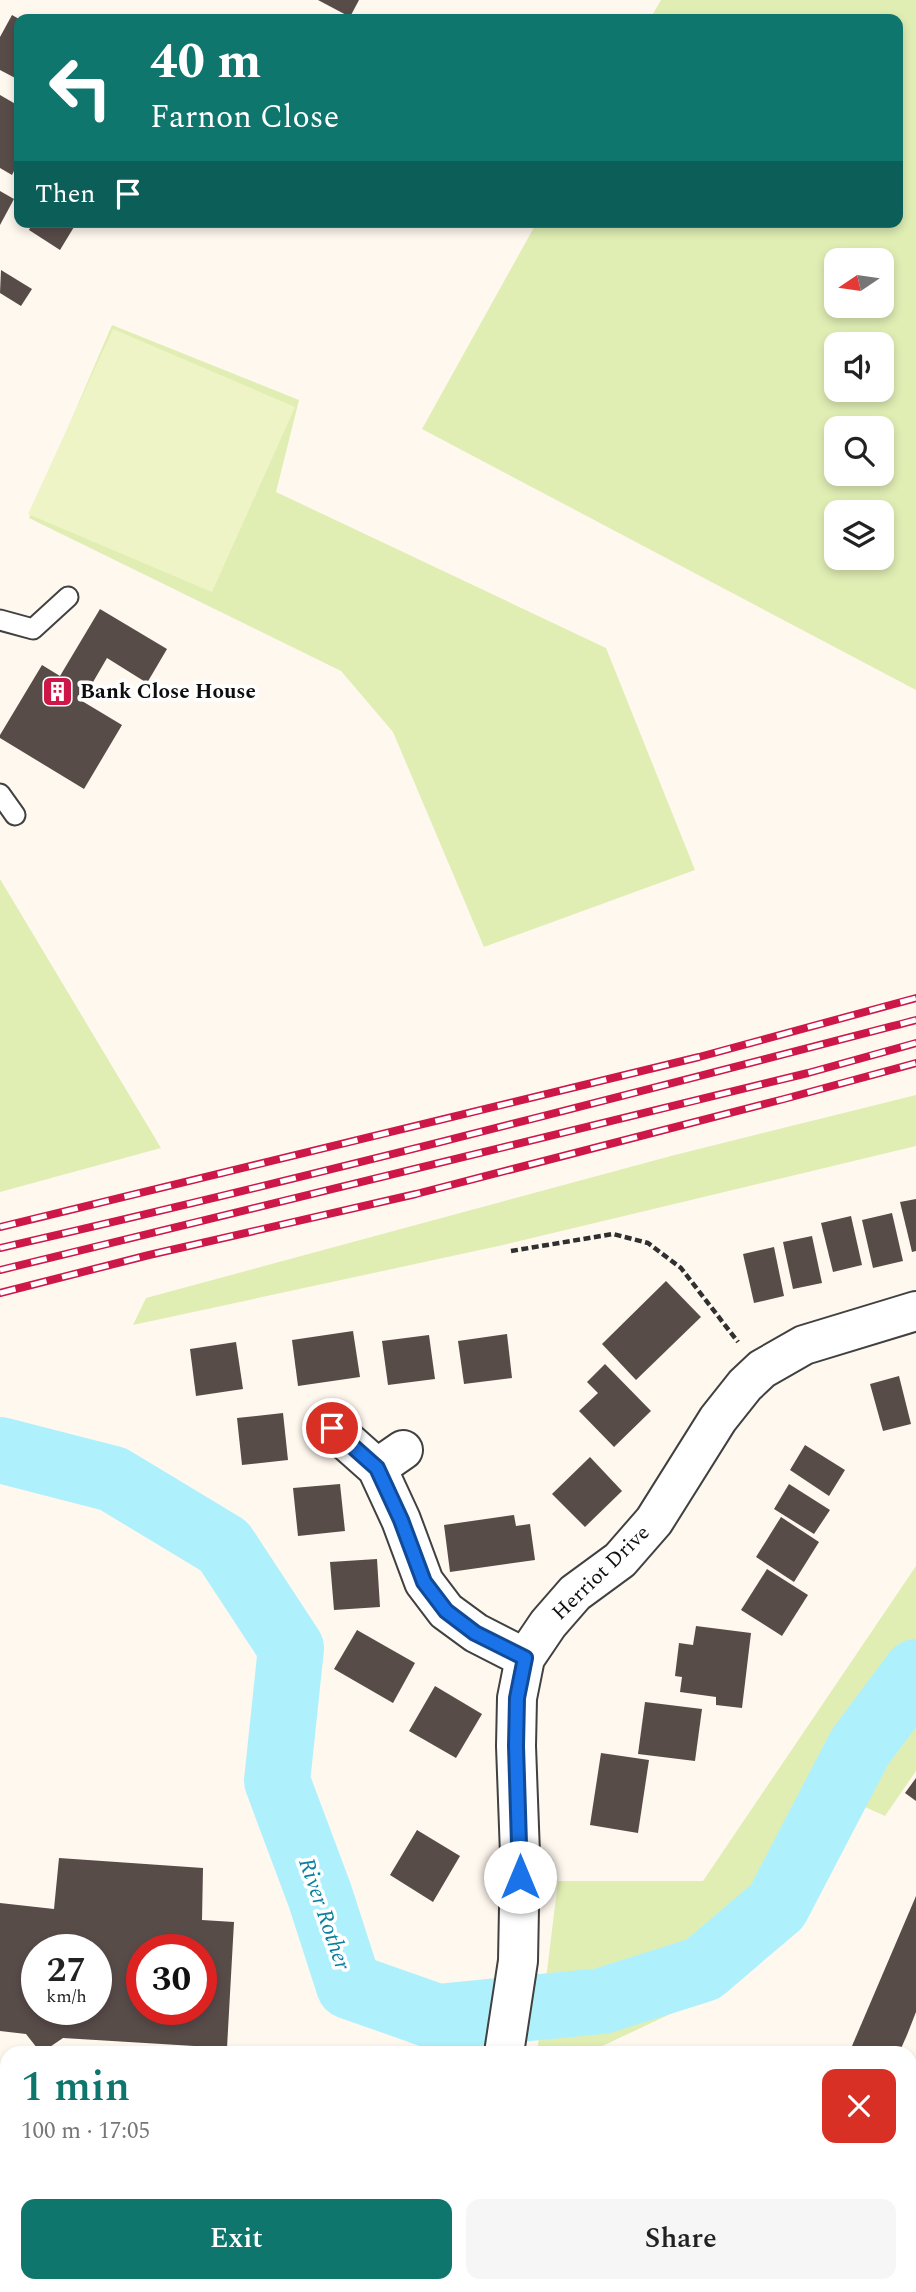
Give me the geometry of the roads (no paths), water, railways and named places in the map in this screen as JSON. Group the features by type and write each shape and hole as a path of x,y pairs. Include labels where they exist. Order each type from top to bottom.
{"street":[{"name":"Herriot Drive","path":"505,2046 518,1961 520,1854 517,1698 525,1658 548,1624 575,1593 620,1560 654,1521 718,1419 762,1368 804,1345 916,1311"},
{"path":"332,1428 390,1459 401,1520 424,1582 446,1611 475,1633 525,1658"}],"lane":[{"path":"0,620 33,629 68,597"},
{"path":"0,794 15,815"}],"waterway":[{"name":"River Rother","path":"0,1450 113,1479 224,1546 291,1648 277,1781 320,1896 349,1986 437,2017 602,2001 703,1969 777,1906 860,1747 916,1672"}],"railway":[{"path":"0,1227 699,1057 916,998"},
{"path":"0,1248 344,1166 916,1020"},
{"path":"0,1270 808,1073 916,1043"},
{"path":"0,1293 149,1255 416,1194 916,1063"}],"place":[{"name":"Bank Close House","path":"57,692"}]}
